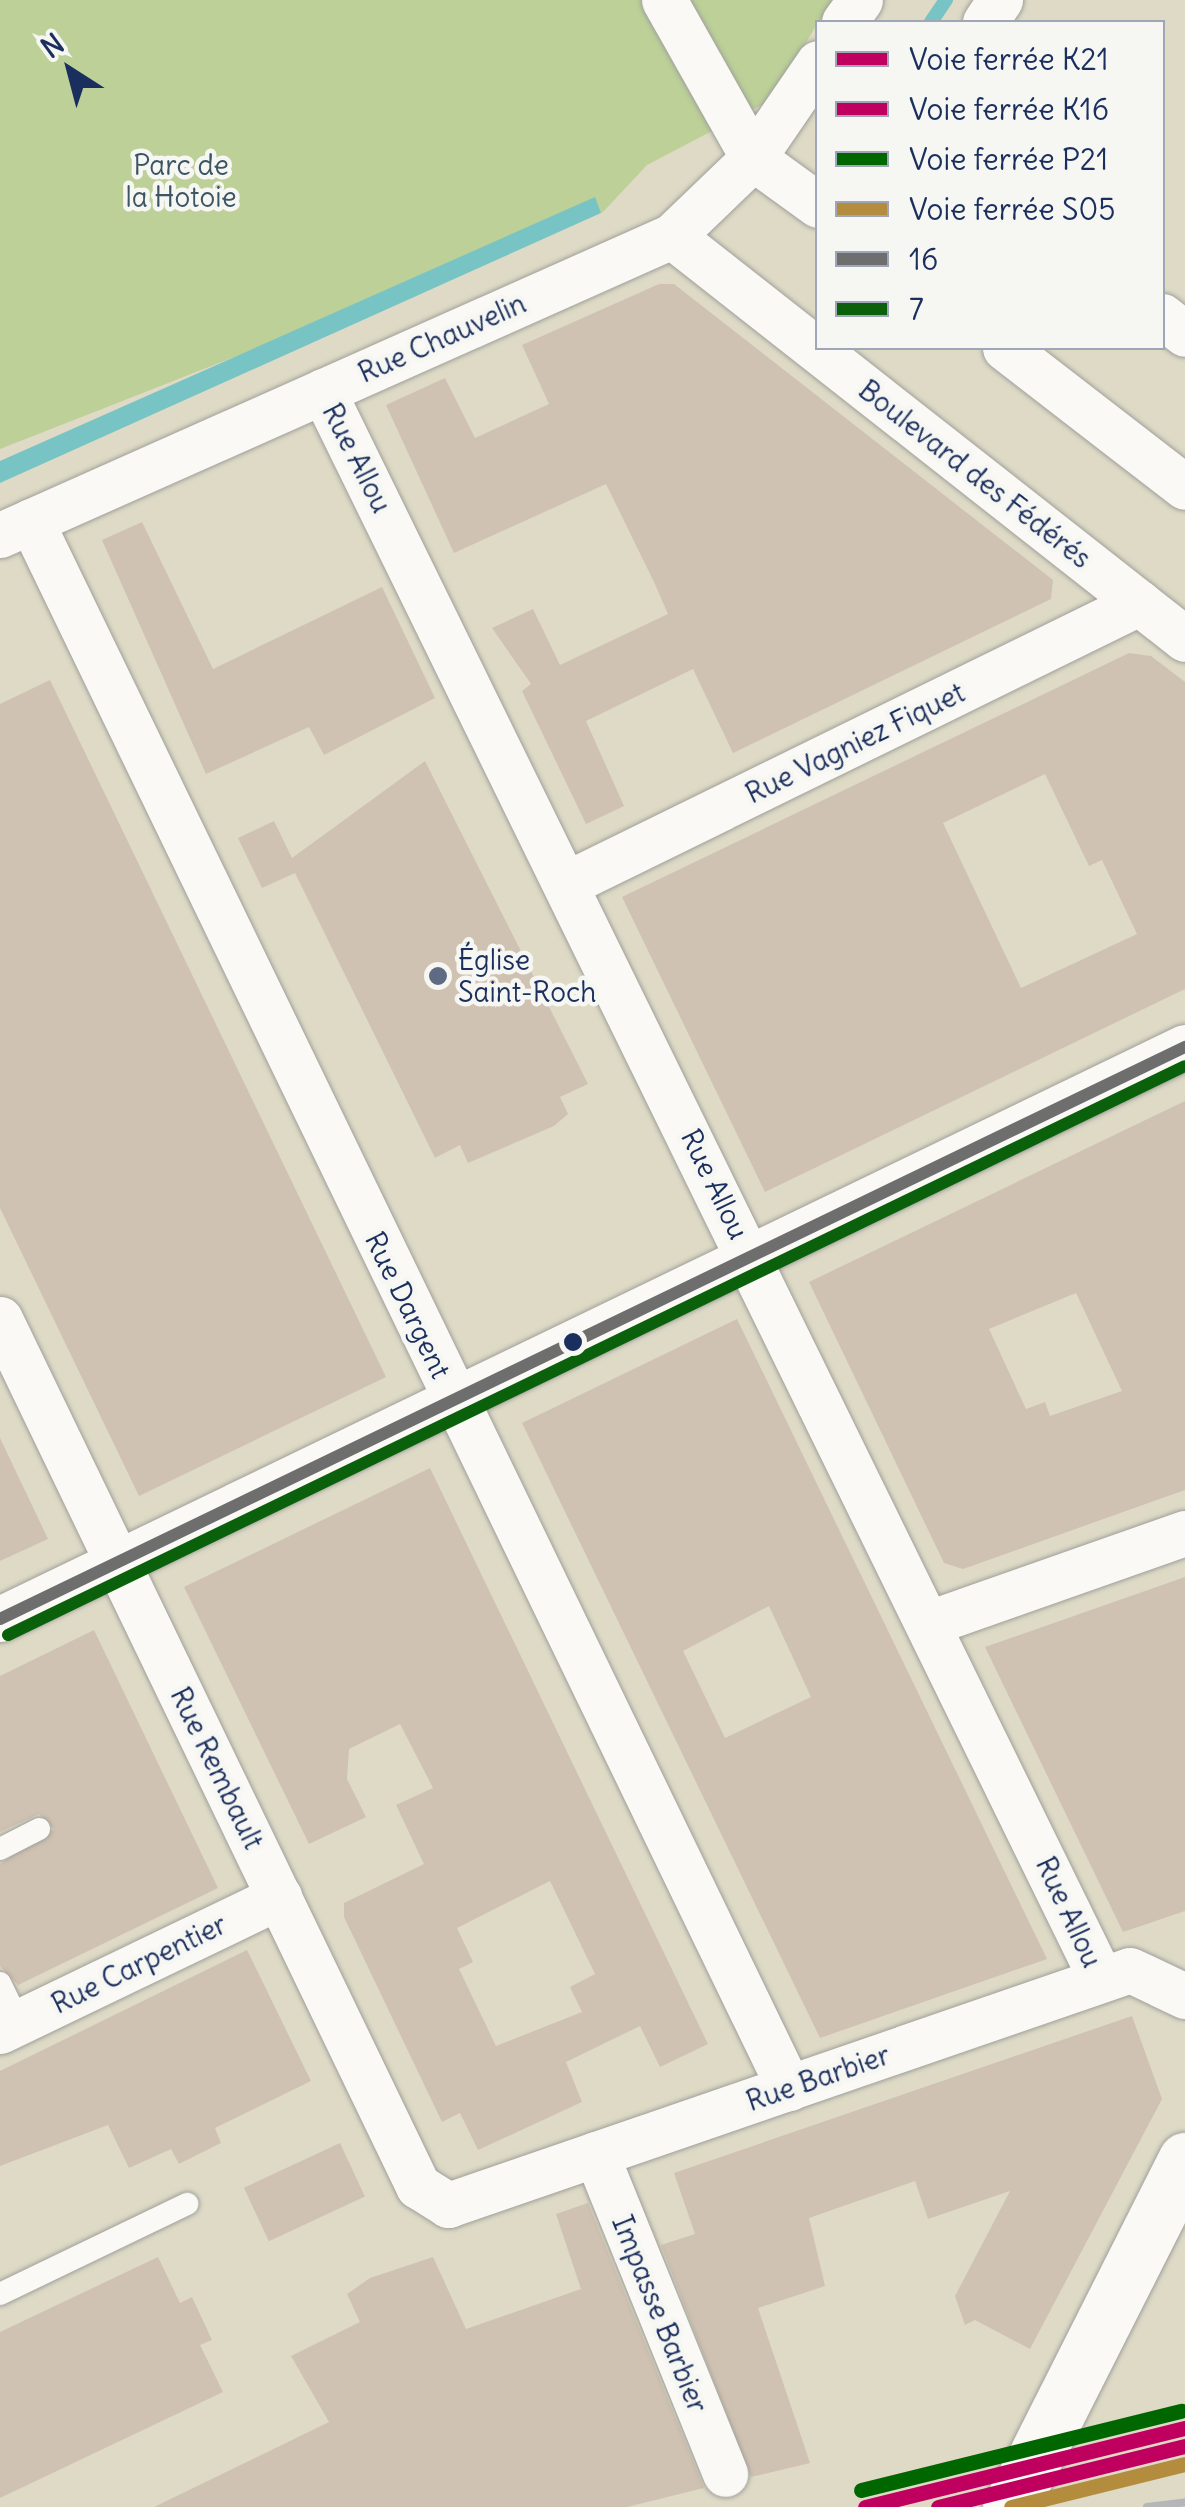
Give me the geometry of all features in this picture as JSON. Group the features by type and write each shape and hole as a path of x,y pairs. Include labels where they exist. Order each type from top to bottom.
{"main road":[{"path":"1010,2507 1185,2160"}],"street":[{"path":"664,0 753,158 815,202"},
{"name":"Rue Chauvelin","path":"15,528 672,236 753,158 815,67"},
{"name":"Boulevard des Fédérés","path":"672,236 815,348"},
{"path":"1165,318 1185,334"},
{"name":"Boulevard des Fédérés","path":"817,350 1185,638"},
{"path":"1008,350 1185,487"},
{"name":"Rue Allou","path":"323,391 570,882 750,1257 932,1622 1102,1980"},
{"name":"Rue Dargent","path":"15,528 454,1400 788,2088"},
{"name":"Rue Vagniez Fiquet","path":"570,882 1139,603"},
{"path":"0,1619 1185,1046"},
{"name":"Rue Rembault","path":"0,1318 418,2186 448,2206"},
{"path":"932,1622 1185,1533"},
{"name":"Rue Carpentier","path":"6,2012 279,1897"},
{"name":"Rue Barbier","path":"448,2206 1130,1970 1185,1996"},
{"name":"Impasse Barbier","path":"596,2154 724,2474"}],"lane":[{"path":"0,1850 39,1830"},
{"path":"0,2294 187,2204"}],"green space":[{"name":"Parc de la Hotoie","path":"0,0 842,0 820,20 815,20 815,27 775,98 647,165 603,212 0,449"}],"water":[{"path":"595,197 601,213 0,483 0,461"}],"building":[{"path":"659,284 674,284 1053,580 1051,599 733,753 693,669 586,721 624,806 586,824 522,691 531,684 492,628 533,609 560,665 668,614 654,582 606,484 454,553 386,405 445,378 475,438 549,404 522,345"},
{"path":"142,522 213,669 382,587 435,698 324,755 309,727 206,774 102,540"},
{"path":"1129,653 1151,656 1185,682 1185,989 765,1192 622,897","holes":["1045,774 1089,866 1102,860 1137,934 1021,988 943,823"]},
{"path":"50,680 386,1377 139,1496 0,1208 0,704"},
{"name":"Église Saint-Roch","path":"425,761 588,1084 560,1097 568,1114 554,1126 468,1163 460,1145 435,1158 295,873 262,888 238,838 274,821 292,858"},
{"path":"1185,1101 1185,1490 963,1569 944,1563 809,1282","holes":["1076,1293 1122,1391 1050,1416 1045,1402 1026,1409 989,1329"]},
{"path":"737,1319 1047,1959 820,2038 522,1423","holes":["769,1606 811,1697 725,1738 683,1651"]},
{"path":"0,1438 48,1539 0,1561"},
{"path":"430,1468 708,2044 660,2067 640,2026 566,2062 582,2102 478,2150 460,2113 442,2122 344,1917 344,1903 424,1864 396,1805 433,1788 400,1724 349,1749 347,1779 366,1817 309,1844 184,1587","holes":["550,1881 595,1974 570,1987 582,2012 496,2046 459,1969 473,1962 457,1928"]},
{"path":"1185,1577 1185,1911 1123,1932 985,1647"},
{"path":"94,1630 218,1888 18,1985 0,1966 0,1864 54,1829 39,1814 0,1832 0,1676"},
{"path":"247,1950 311,2081 215,2128 221,2143 179,2164 171,2149 129,2168 108,2125 0,2166 0,2071"},
{"path":"1132,2016 1162,2099 1030,2349 975,2320 965,2325 955,2296 1010,2191 928,2219 915,2181 809,2218 825,2286 758,2308 810,2463 751,2477 661,2245 695,2234 674,2173"},
{"path":"340,2143 365,2196 269,2241 244,2188"},
{"path":"588,2203 704,2488 627,2507 154,2507 329,2422 291,2356 360,2322 347,2294 370,2278 433,2257 466,2329 581,2289 556,2214"},
{"path":"158,2257 180,2303 192,2297 212,2340 200,2345 223,2392 0,2498 0,2332"}],"waterway":[{"path":"932,20 946,0"}],"railway":[{"path":"1147,2507 1185,2502"}],"rail line":[{"name":"P21","path":"861,2490 1181,2411"},
{"name":"K21","path":"865,2507 1185,2428"},
{"name":"K16","path":"938,2507 1185,2446"},
{"name":"S05","path":"1011,2507 1185,2464"}],"transit line":[{"name":"16","path":"0,1619 1185,1047"},
{"name":"7","path":"8,1635 1185,1066"}],"place":[{"name":"Église Saint-Roch","path":"438,976"}]}
